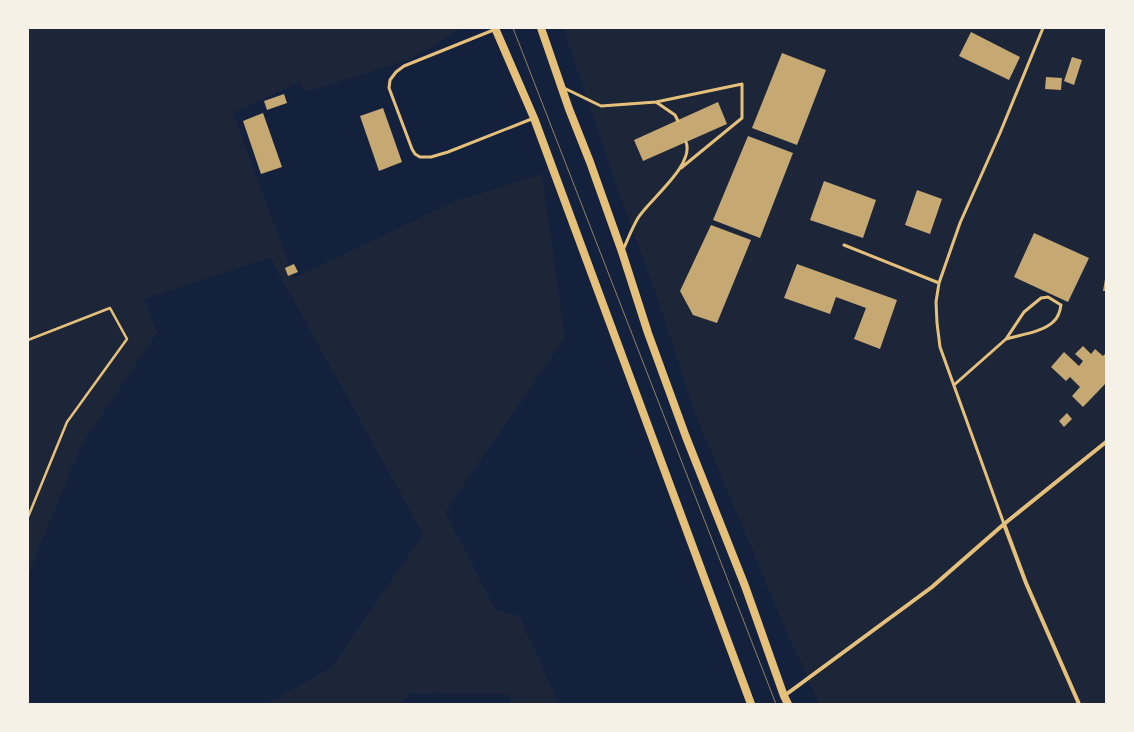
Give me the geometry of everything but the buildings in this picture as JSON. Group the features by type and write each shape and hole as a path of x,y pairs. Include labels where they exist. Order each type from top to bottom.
{"main road":[{"path":"495,28 534,118 751,704"},
{"path":"541,28 622,252 653,348 786,700"}],"street":[{"path":"786,700 932,587 1004,524 1106,442"},
{"path":"1004,524 1026,582 1079,704"}],"lane":[{"path":"495,28 414,62 396,72 390,80 389,88 412,149 415,154 420,157 431,157 454,150 534,118"},
{"path":"1004,524 940,347 936,302 939,283 960,223 1000,133 1043,28"},
{"path":"561,86 601,106 656,102 742,84 742,118 681,168 638,218 622,252"},
{"path":"656,102 675,115 678,121"},
{"path":"681,168 688,147 686,142"},
{"path":"844,245 939,283"},
{"path":"954,385 1006,339 1024,312 1041,298 1048,297 1061,306 1059,314 1054,322 1046,327 1006,339"}],"path":[{"path":"28,340 110,308 127,339 67,422 28,517"}],"shaded area":[{"path":"28,28 463,28 408,60 305,92 300,82 233,113 294,278 455,201 542,174 565,338 445,512 495,609 520,617 559,704 512,704 508,694 411,693 401,704 266,704 331,668 423,534 270,258 144,299 158,332 81,446 28,575"},
{"path":"563,28 1106,28 1106,704 819,704 782,621 696,416 656,294 616,185"}],"tram line":[{"path":"513,28 776,704"}]}
